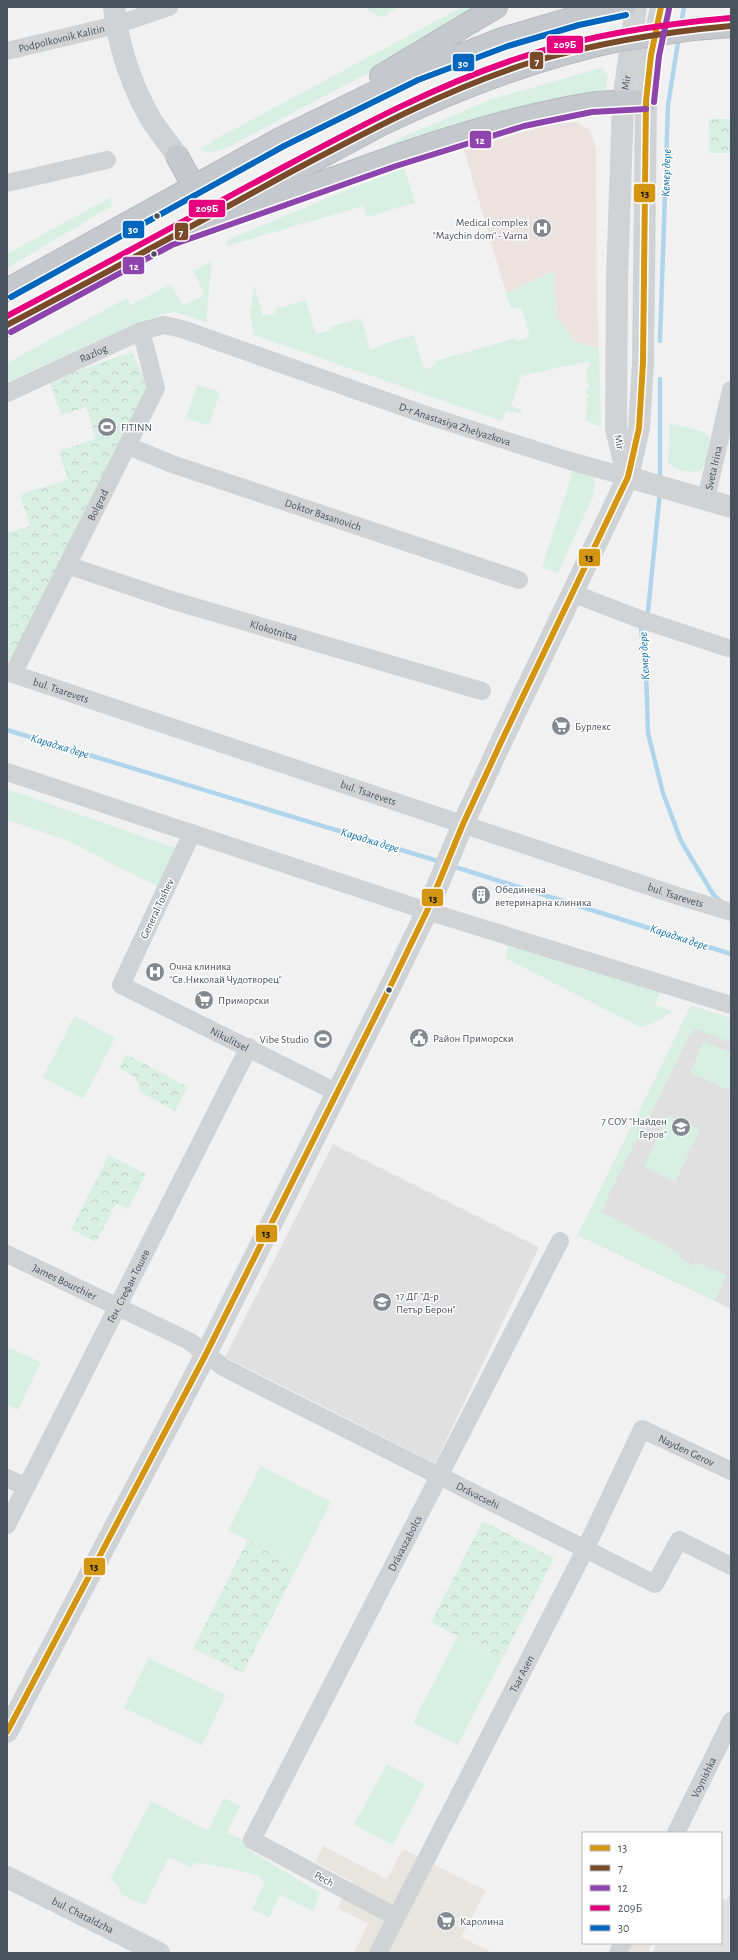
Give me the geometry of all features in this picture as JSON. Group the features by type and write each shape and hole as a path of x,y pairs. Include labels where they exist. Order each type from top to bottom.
{"highway":[{"path":"7,290 280,139 437,41 496,7"},
{"path":"280,139 415,73 474,49 537,28 624,7"},
{"path":"12,324 169,238 419,106 486,78 560,54 619,40 694,29 731,26"},
{"path":"169,238 393,158 489,127 522,118 591,104 646,101"},
{"path":"177,156 194,187"}],"street":[{"name":"Podpolkovnik Kalitin","path":"7,51 115,16 169,7"},
{"name":"Mir","path":"628,477 616,429 617,282 623,102 636,7"},
{"name":"Mir","path":"628,477 640,428 643,363 646,101 651,55 661,7"},
{"path":"115,16 132,77 143,103 152,120 177,156"},
{"path":"7,183 107,160"},
{"name":"Razlog","path":"7,392 141,331 164,325 182,329"},
{"name":"D-r Anastasiya Zhelyazkova","path":"182,329 426,415 570,460 731,507"},
{"name":"Bolgrad","path":"10,673 128,446 156,388 141,331"},
{"name":"Sveta Irina","path":"706,499 731,390"},
{"name":"Doktor Basanovich","path":"128,446 172,464 519,580"},
{"path":"7,1732 206,1354 338,1093 430,904 463,824 628,477"},
{"name":"Klokotnitsa","path":"67,565 171,600 482,691"},
{"path":"572,593 642,620 731,649"},
{"name":"bul. Tsarevets","path":"10,673 731,912"},
{"path":"7,772 192,833 430,904 731,1005"},
{"name":"General Toshev","path":"121,985 192,833"},
{"name":"Nikulitsel","path":"121,985 249,1047 338,1093"},
{"name":"Ген. Стефан Тошев","path":"7,1525 249,1047"},
{"name":"Drávaszabolcs","path":"252,1840 560,1241"},
{"name":"James Bourchier","path":"7,1254 189,1341 206,1354"},
{"name":"Drávacsehi","path":"206,1354 223,1367 439,1477 655,1584 679,1540 731,1566"},
{"name":"Nayden Gerov","path":"642,1429 731,1471"},
{"name":"Tsar Asen","path":"378,1953 585,1550 642,1429"},
{"path":"7,1478 26,1487"},
{"name":"Voynishka","path":"676,1832 731,1721"},
{"name":"Pech","path":"252,1840 396,1917"},
{"name":"bul. Chataldzha","path":"7,1877 131,1946 159,1953"},
{"path":"618,1953 622,1944"}],"shaded area":[{"name":"Medical complex \"Maychin dom\" - Varna","path":"575,122 590,130 596,148 599,348 575,342 556,317 554,271 506,293 464,150 547,125"},
{"name":"7 СОУ \"Найден Геров\"","path":"691,1006 731,1018 731,1309 578,1235"},
{"name":"17 ДГ \"Д-р Петър Берон\"","path":"333,1144 539,1247 435,1463 225,1357"},
{"path":"323,1846 387,1879 403,1849 486,1891 461,1937 493,1953 354,1953 368,1924 338,1908 352,1881 315,1862"},
{"path":"729,1895 731,1896 731,1953 652,1953 656,1944 722,1944 722,1898 727,1900"},
{"path":"632,1944 652,1944 648,1953 628,1953"}],"green space":[{"path":"367,7 398,7 383,17 370,12"},
{"path":"462,7 485,7 364,75 226,148 211,153 200,150 214,140"},
{"path":"600,68 607,74 606,89 588,93 585,101 334,172 410,134 489,100"},
{"path":"709,119 731,119 731,153 709,153"},
{"path":"404,168 415,203 367,217 363,206 227,246 227,240"},
{"path":"111,197 112,206 7,268 7,254"},
{"path":"212,261 206,322 175,312 167,313 135,324 7,382 7,363 127,298 131,305 171,284 183,306 205,294 193,271"},
{"path":"554,271 556,317 575,342 599,348 601,425 597,426 586,420 586,409 588,409 588,406 586,406 586,397 589,397 588,393 586,393 586,389 589,389 589,383 586,383 587,367 590,367 590,361 521,376 511,406 522,410 521,413 506,411 501,421 254,335 250,314 254,285 263,316 276,313 275,309 306,300 316,334 331,330 330,327 361,318 370,350 382,346 382,344 414,335 424,369 436,365 435,361 516,338 517,341 530,337 521,307 514,309 511,308 506,293"},
{"path":"131,352 148,384 14,657 7,661 7,533 30,526 20,494 68,480 59,451 96,439 86,407 61,415 49,381"},
{"path":"197,385 220,392 209,426 186,418"},
{"path":"670,423 704,432 710,438 706,463 700,471 691,472 679,470 668,462"},
{"path":"574,467 595,474 594,494 558,573 542,568"},
{"path":"7,789 184,851 166,891 66,840 7,820"},
{"path":"510,937 653,981 660,993 655,1005 673,1011 650,1025 640,1027 505,958"},
{"path":"691,1006 731,1018 731,1043 695,1029 689,1036 649,1118 623,1165 601,1212 678,1252 680,1257 694,1266 700,1264 727,1275 715,1301 578,1235"},
{"path":"75,1016 115,1038 83,1099 43,1077"},
{"path":"704,1041 731,1053 731,1091 690,1073"},
{"path":"126,1054 188,1087 175,1111 140,1092 136,1078 119,1068"},
{"path":"668,1115 700,1130 675,1182 644,1167"},
{"path":"109,1155 146,1174 128,1209 116,1204 96,1242 71,1229"},
{"path":"7,1347 41,1362 18,1410 7,1405"},
{"path":"261,1466 331,1502 298,1566 228,1530"},
{"path":"483,1521 554,1558 502,1659 431,1622"},
{"path":"248,1540 298,1566 243,1673 193,1648"},
{"path":"458,1636 502,1659 458,1745 413,1723"},
{"path":"148,1658 226,1695 202,1745 124,1708"},
{"path":"387,1764 425,1784 393,1845 354,1825"},
{"path":"224,1798 240,1806 227,1833 246,1841 249,1850 320,1893 313,1911 280,1895 269,1918 252,1909 264,1883 261,1877 228,1868 203,1864 194,1863 192,1868 169,1857 145,1905 120,1894 119,1885 110,1880 151,1801 208,1831"}],"waterway":[{"name":"Кемер дере","path":"681,25 684,7"},
{"name":"Кемер дере","path":"660,341 668,105 679,36"},
{"name":"Кемер дере","path":"660,379 660,481"},
{"name":"Кемер дере","path":"646,618 648,611 660,492"},
{"name":"Кемер дере","path":"643,625 641,629 646,671 648,733 663,793 681,841 713,894 721,902"},
{"name":"Караджа дере","path":"7,730 441,862"},
{"name":"Караджа дере","path":"452,866 731,954"}],"transit line":[{"name":"13","path":"7,1732 206,1354 393,981 427,911 463,824 503,738 628,477 639,428 643,363 646,101 651,55 661,7"},
{"name":"12","path":"654,102 659,56 669,9"},
{"name":"30","path":"11,297 284,146 418,80 508,46 579,25 626,15"},
{"name":"209Б","path":"7,316 340,137 401,106 463,79 528,55 578,41 679,23 730,18"},
{"name":"7","path":"7,325 287,174 407,112 469,85 532,62 581,49 680,31 731,26"},
{"name":"12","path":"11,332 172,245 396,166 524,126 592,112 646,109"}],"place":[{"name":"Medical complex \"Maychin dom\" - Varna","path":"542,228"},
{"name":"FITINN","path":"107,427"},
{"name":"Бурлекс","path":"561,726"},
{"name":"Обединена ветеринарна клиника","path":"481,895"},
{"name":"Очна клиника \"Св.Николай Чудотворец\"","path":"155,972"},
{"name":"Приморски","path":"204,1000"},
{"name":"Район Приморски","path":"419,1038"},
{"name":"Vibe Studio","path":"323,1039"},
{"name":"7 СОУ \"Найден Геров\"","path":"681,1127"},
{"name":"17 ДГ \"Д-р Петър Берон\"","path":"382,1302"},
{"name":"Каролина","path":"446,1921"}]}
